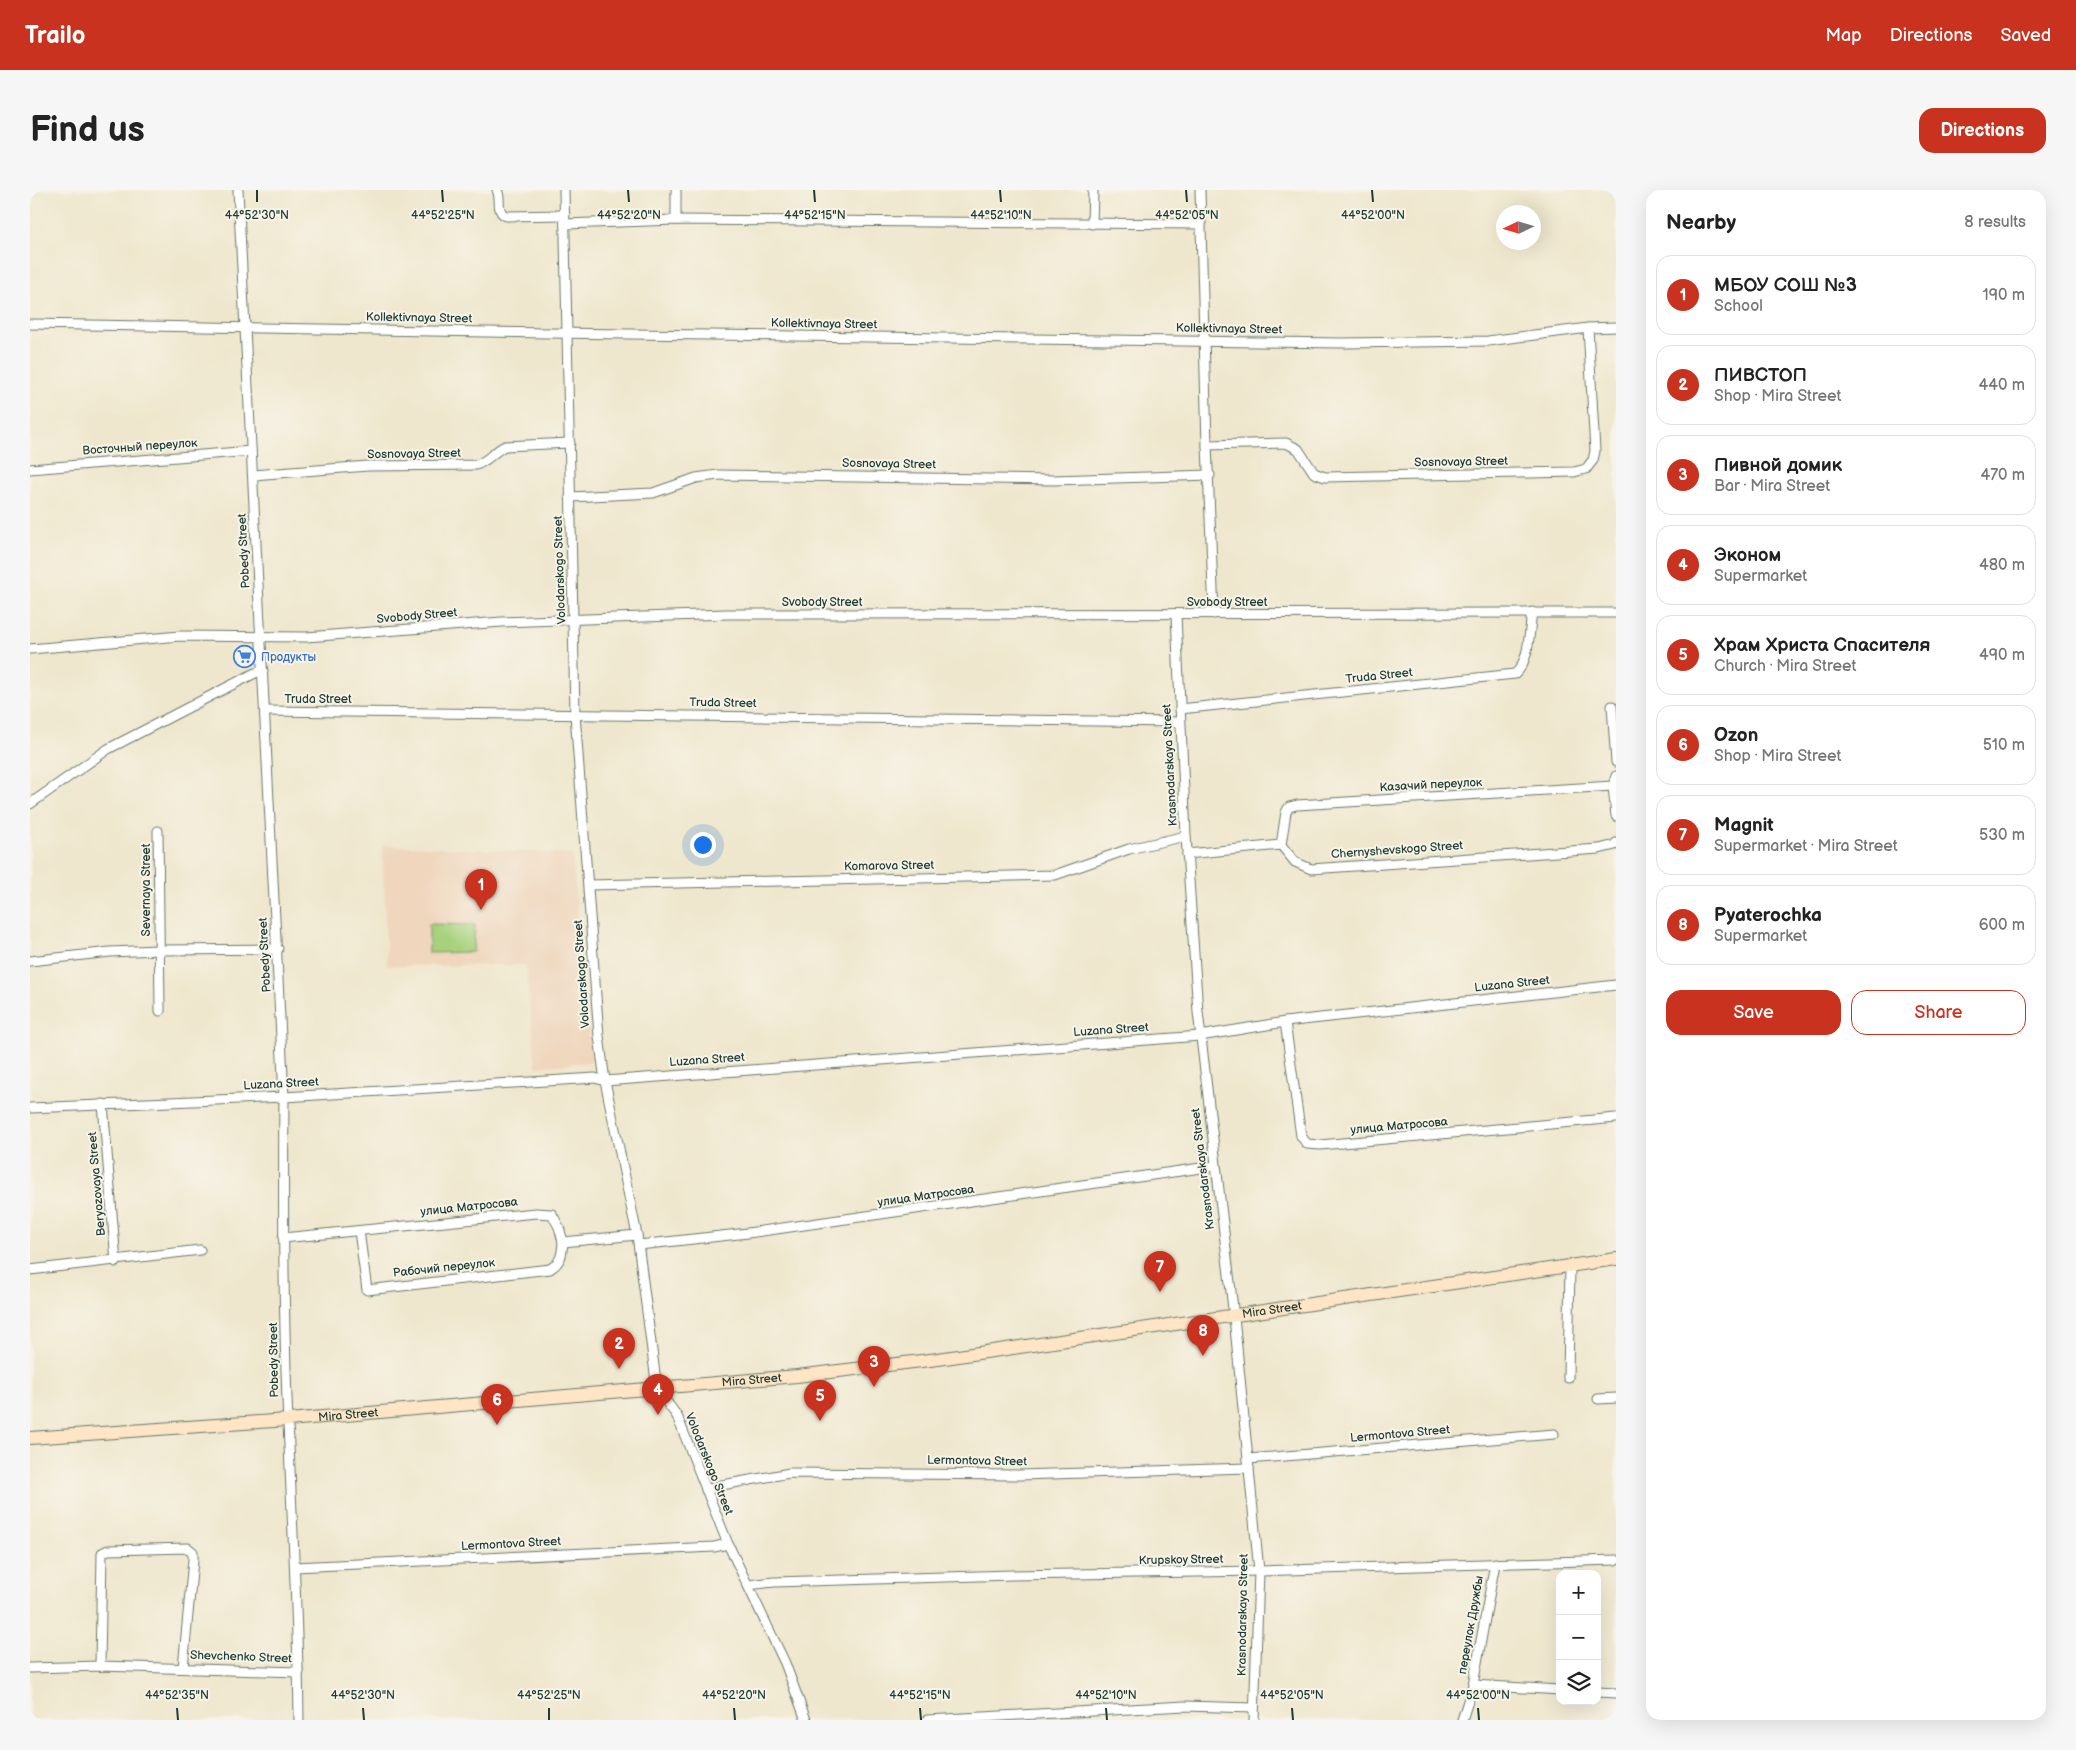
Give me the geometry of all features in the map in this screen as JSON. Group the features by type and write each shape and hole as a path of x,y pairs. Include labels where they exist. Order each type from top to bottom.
{"main road":[{"name":"Mira Street","path":"30,1438 288,1420 798,1376 938,1358 1616,1260"}],"street":[{"name":"Pobedy Street","path":"238,190 260,636 278,949 284,1097 283,1238 288,1420 299,1672 299,1720"},
{"path":"497,190 499,192 499,210 506,216 565,220 1201,224"},
{"name":"Volodarskogo Street","path":"564,190 575,714 599,1036 605,1081 638,1235 657,1389 677,1416 728,1544 785,1663 806,1720"},
{"path":"676,190 676,220"},
{"path":"1092,224 1093,190"},
{"path":"1200,190 1214,614"},
{"name":"Kollektivnaya Street","path":"30,324 1344,343 1488,341 1588,328 1616,327"},
{"name":"Sosnovaya Street","path":"1207,445 1286,443 1298,449 1314,473 1325,477 1574,472 1586,470 1593,460 1595,451 1588,328"},
{"name":"Sosnovaya Street","path":"252,475 368,466 476,465 482,464 497,449 506,446 570,443"},
{"name":"Восточный переулок","path":"30,469 251,451"},
{"name":"Sosnovaya Street","path":"570,497 653,493 696,478 718,475 1054,480 1210,475"},
{"name":"Truda Street","path":"1180,710 1515,674 1522,668 1525,659 1532,612"},
{"name":"Svobody Street","path":"30,649 180,636 306,637 574,618 727,614 1176,615 1616,613"},
{"name":"Krasnodarskaya Street","path":"1176,615 1187,854 1200,1036 1234,1316 1259,1571 1254,1720"},
{"path":"30,804 108,749 255,673 263,671"},
{"path":"1612,706 1616,762"},
{"name":"Truda Street","path":"265,711 1180,722"},
{"path":"1616,776 1613,786 1616,816"},
{"name":"Казачий переулок","path":"1280,845 1286,812 1290,807 1297,805 1613,786"},
{"name":"Severnaya Street","path":"158,830 160,1010"},
{"name":"Komarova Street","path":"588,885 1055,875 1129,849 1186,836"},
{"name":"Chernyshevskogo Street","path":"1280,845 1295,862 1310,869 1599,849 1615,845 1616,843"},
{"path":"1187,854 1280,845"},
{"name":"Severnaya Street","path":"30,961 110,952 278,949"},
{"name":"Luzana Street","path":"30,1108 284,1097 594,1078 605,1081 1200,1036 1285,1022 1616,985"},
{"name":"улица Матросова","path":"1285,1022 1301,1136 1307,1144 1320,1145 1616,1118"},
{"name":"Beryozovaya Street","path":"103,1104 116,1262"},
{"name":"улица Матросова","path":"639,1244 748,1233 1215,1166"},
{"name":"улица Матросова","path":"283,1238 536,1212 552,1214 559,1227 562,1242"},
{"name":"Рабочий переулок","path":"359,1231 368,1290 550,1269 558,1264 562,1256 562,1242"},
{"path":"562,1242 638,1235"},
{"path":"30,1270 116,1262 200,1250"},
{"path":"1568,1378 1570,1266"},
{"path":"1598,1399 1616,1398"},
{"name":"Lermontova Street","path":"706,1490 722,1484 790,1473 1019,1475 1248,1464 1554,1434"},
{"name":"Lermontova Street","path":"295,1567 714,1547 728,1544"},
{"name":"Shevchenko Street","path":"100,1666 102,1553 108,1550 188,1548 192,1552 193,1560 183,1668"},
{"name":"Krupskoy Street","path":"748,1585 774,1582 993,1575 1259,1571 1616,1560"},
{"name":"переулок Дружбы","path":"1462,1720 1473,1685 1495,1563"},
{"name":"Shevchenko Street","path":"30,1668 100,1666 299,1672"},
{"path":"1473,1685 1556,1690"},
{"path":"1601,1692 1616,1693"},
{"path":"926,1720 1185,1706 1254,1708"}],"shaded area":[{"path":"382,845 572,854 592,1062 536,1067 526,965 387,966"}],"green space":[{"path":"429,924 475,925 473,952 429,953"}],"place":[{"name":"Продукты","path":"245,657"},
{"name":"МБОУ СОШ №3","path":"481,910"},
{"name":"Magnit","path":"1160,1292"},
{"name":"Pyaterochka","path":"1203,1356"},
{"name":"ПИВСТОП","path":"619,1369"},
{"name":"Пивной домик","path":"874,1387"},
{"name":"Эконом","path":"658,1415"},
{"name":"Храм Христа Спасителя","path":"820,1421"},
{"name":"Ozon","path":"497,1425"}]}
